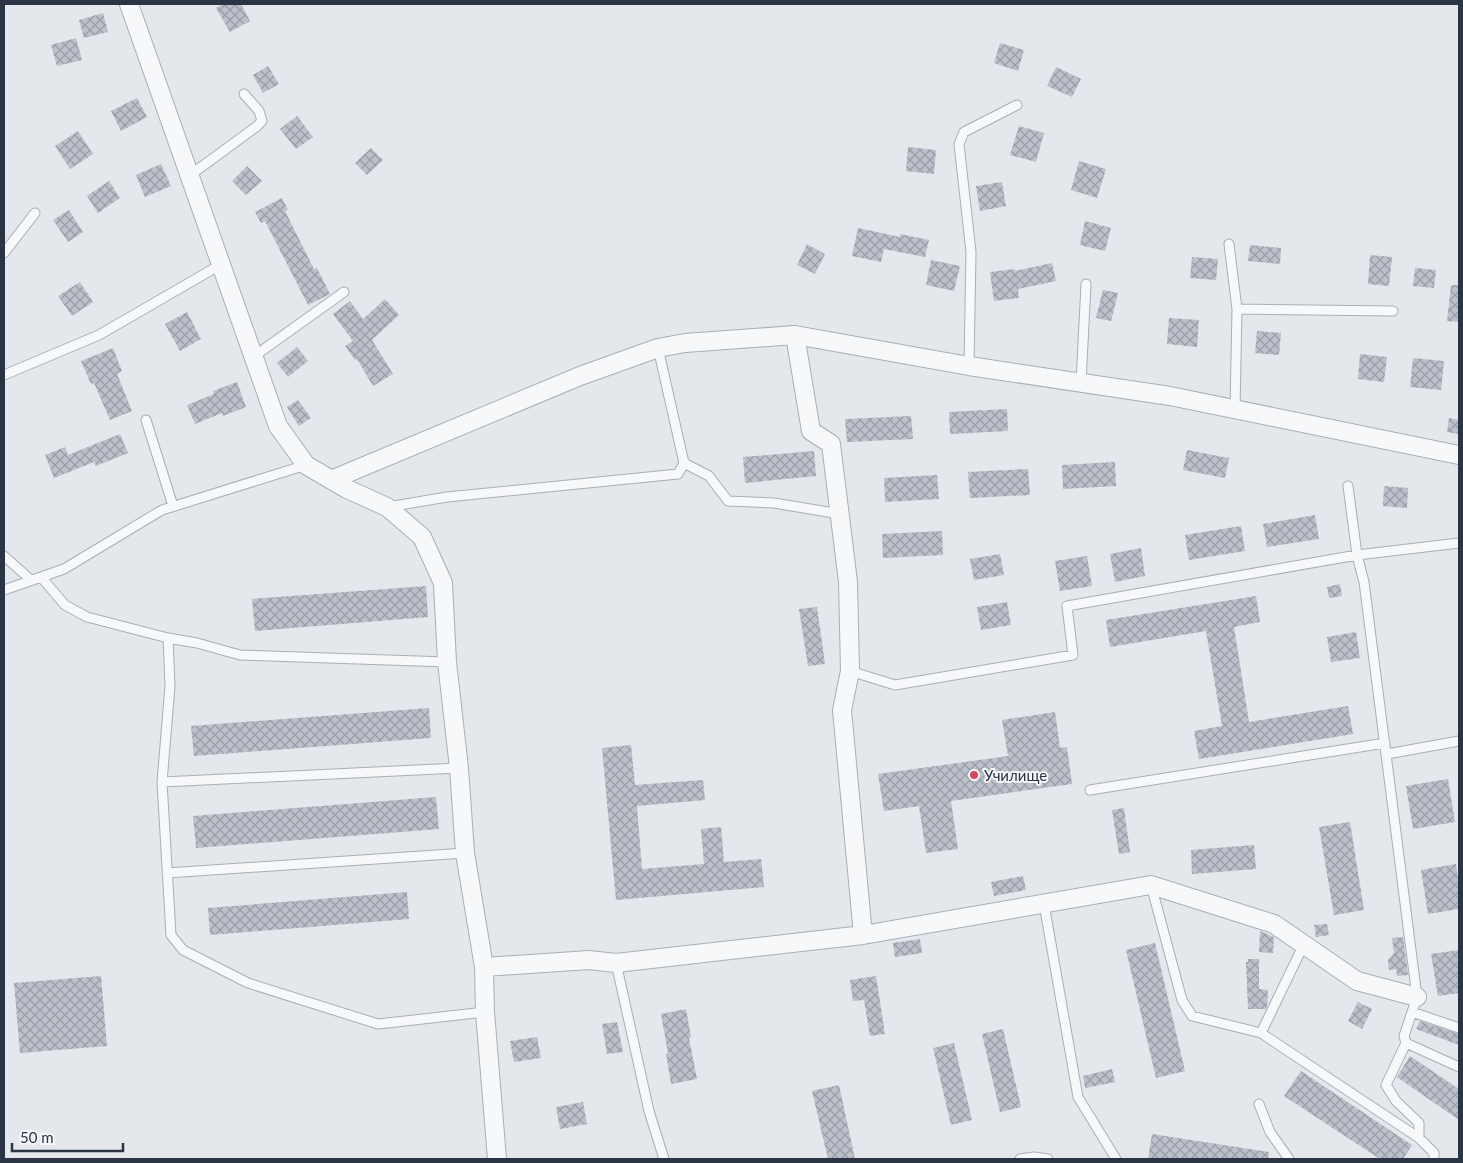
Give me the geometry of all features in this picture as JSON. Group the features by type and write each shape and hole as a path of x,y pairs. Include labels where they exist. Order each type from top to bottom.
{"street":[{"path":"129,4 278,426 306,465 347,490 387,507 422,537 443,583 447,662 466,853 484,967 485,1012 497,1159"},
{"path":"795,335 811,431 831,444 848,582 850,671 842,710 863,935"},
{"path":"331,480 580,376 658,348 685,343 795,335 970,366 1170,396 1459,454"},
{"path":"484,967 589,960 616,963 863,935 1150,885 1274,924 1357,981 1415,1005"}],"lane":[{"path":"189,176 256,127 262,120 260,111 244,94"},
{"path":"970,366 971,252 959,144 964,132 1018,105"},
{"path":"4,253 35,214"},
{"path":"1229,244 1237,309 1235,410"},
{"path":"4,375 99,335 220,265"},
{"path":"1081,383 1086,284"},
{"path":"253,357 344,292"},
{"path":"1237,309 1393,311"},
{"path":"387,507 447,497 678,474 684,463 658,348"},
{"path":"146,420 173,506"},
{"path":"684,463 709,476 728,501 774,503 840,514"},
{"path":"4,590 64,569 162,510 306,465"},
{"path":"1348,486 1357,555 1364,582 1387,754 1415,1005 1404,1036 1406,1043 1386,1085 1396,1101 1419,1123 1419,1138"},
{"path":"850,671 895,684 1073,655 1066,606 1357,555 1459,543"},
{"path":"4,556 31,580"},
{"path":"41,577 65,605 87,617 240,655 447,662"},
{"path":"168,638 170,686 162,782 171,935 183,950 248,983 378,1024 485,1012"},
{"path":"1387,754 1459,741"},
{"path":"1090,790 1385,743"},
{"path":"162,782 459,768"},
{"path":"167,873 466,853"},
{"path":"1150,885 1182,1000 1192,1016 1262,1032 1419,1138 1434,1153 1434,1159"},
{"path":"1044,904 1078,1097 1116,1159"},
{"path":"1262,1032 1304,944"},
{"path":"616,963 649,1112 664,1159"},
{"path":"1415,1005 1459,1028"},
{"path":"1406,1043 1459,1067"},
{"path":"1259,1104 1270,1132 1289,1159"},
{"path":"1020,1159 1034,1157 1048,1159"}],"building":[{"path":"223,4 241,4 250,21 230,32 216,8"},
{"path":"103,13 108,32 84,38 79,20"},
{"path":"76,38 82,60 57,66 51,45"},
{"path":"1000,43 1024,50 1018,71 994,63"},
{"path":"268,66 279,84 263,93 253,75"},
{"path":"1056,67 1081,79 1072,97 1047,86"},
{"path":"137,98 147,117 121,131 111,111"},
{"path":"297,116 313,137 296,149 280,129"},
{"path":"1019,126 1044,133 1036,162 1010,155"},
{"path":"78,131 93,154 70,169 55,146"},
{"path":"908,147 936,150 934,174 906,171"},
{"path":"371,148 383,160 367,175 355,163"},
{"path":"1079,161 1106,169 1097,198 1071,190"},
{"path":"161,164 171,186 145,197 136,175"},
{"path":"247,166 262,181 246,195 232,181"},
{"path":"109,181 120,198 98,213 87,196"},
{"path":"1002,182 1006,206 980,211 976,186"},
{"path":"282,198 288,210 285,211 314,269 317,268 330,294 308,305 265,221 261,223 255,212"},
{"path":"69,210 83,232 68,242 53,220"},
{"path":"1085,221 1111,228 1105,251 1080,245"},
{"path":"858,228 900,237 900,234 929,240 925,257 884,249 881,262 852,256"},
{"path":"807,244 825,254 815,274 797,265"},
{"path":"1250,245 1281,248 1280,264 1248,261"},
{"path":"1370,255 1392,257 1389,286 1368,284"},
{"path":"1192,257 1218,259 1216,280 1190,278"},
{"path":"931,260 960,266 954,291 926,285"},
{"path":"1052,263 1056,281 1018,289 1019,298 994,301 990,272 1015,269 1015,271"},
{"path":"1415,268 1436,270 1434,288 1413,286"},
{"path":"80,282 93,302 72,316 58,296"},
{"path":"1451,285 1459,285 1459,322 1447,321"},
{"path":"1103,290 1118,293 1111,321 1096,318"},
{"path":"385,299 399,315 372,340 393,374 373,386 357,359 355,360 345,346 353,341 333,314 350,301 363,319"},
{"path":"187,312 201,339 180,351 165,324"},
{"path":"1169,318 1199,320 1197,347 1167,344"},
{"path":"1257,331 1281,333 1279,355 1255,353"},
{"path":"297,347 308,361 288,377 277,363"},
{"path":"113,348 122,371 117,374 132,411 110,420 94,383 91,384 81,361"},
{"path":"1360,354 1387,357 1384,382 1358,379"},
{"path":"1413,358 1444,361 1441,390 1410,387"},
{"path":"237,382 246,407 223,416 222,413 195,424 187,405 214,394 213,391"},
{"path":"298,400 311,418 299,426 287,407"},
{"path":"1007,409 1008,431 950,434 949,412"},
{"path":"911,416 913,439 847,442 845,419"},
{"path":"1449,418 1459,420 1459,434 1447,432"},
{"path":"120,434 128,453 96,466 94,462 54,478 45,455 65,447 68,455"},
{"path":"1187,450 1229,458 1225,478 1183,470"},
{"path":"814,451 816,476 745,483 743,457"},
{"path":"1115,462 1116,486 1063,489 1062,465"},
{"path":"1028,469 1030,495 970,498 968,472"},
{"path":"937,475 939,499 885,502 884,478"},
{"path":"1384,486 1408,488 1407,508 1383,506"},
{"path":"1315,515 1319,539 1267,547 1263,524"},
{"path":"1241,526 1245,551 1189,560 1185,535"},
{"path":"942,531 943,555 883,558 882,534"},
{"path":"1141,548 1145,576 1115,582 1110,554"},
{"path":"1000,554 1004,575 974,580 970,559"},
{"path":"1087,556 1092,586 1060,591 1055,561"},
{"path":"1340,584 1342,596 1329,598 1327,587"},
{"path":"426,586 428,617 255,631 252,599"},
{"path":"1256,596 1260,622 1234,627 1249,722 1348,706 1353,734 1199,759 1194,731 1222,726 1206,631 1110,647 1106,620"},
{"path":"1007,602 1011,625 981,630 977,607"},
{"path":"817,607 825,664 808,666 799,609"},
{"path":"1356,632 1360,658 1331,662 1327,637"},
{"path":"429,708 431,738 194,756 191,726"},
{"path":"1055,712 1060,748 1067,747 1072,784 951,801 958,849 926,853 919,806 884,811 878,774 1008,756 1002,720"},
{"path":"631,745 635,785 703,780 705,800 637,806 642,869 704,864 701,829 721,827 724,862 761,859 764,887 616,900 602,748"},
{"path":"1448,779 1455,822 1413,829 1406,786"},
{"path":"436,797 439,829 196,848 193,816"},
{"path":"1124,808 1130,852 1119,854 1112,810"},
{"path":"1350,822 1364,910 1334,915 1319,827"},
{"path":"1254,845 1256,869 1192,874 1191,850"},
{"path":"1456,864 1459,886 1459,909 1428,914 1421,870"},
{"path":"1023,876 1026,890 994,896 991,882"},
{"path":"407,892 409,919 210,935 208,908"},
{"path":"1327,924 1329,935 1316,937 1314,925"},
{"path":"1260,931 1274,937 1273,953 1259,952"},
{"path":"1403,937 1408,975 1397,976 1396,969 1389,970 1388,960 1394,953 1392,938"},
{"path":"920,939 922,953 895,957 893,943"},
{"path":"1155,943 1185,1071 1156,1078 1126,950"},
{"path":"1459,950 1459,993 1438,996 1431,954"},
{"path":"1248,959 1259,959 1259,989 1268,990 1266,1009 1248,1009 1246,962 1248,962"},
{"path":"101,976 107,1046 20,1053 14,983"},
{"path":"876,976 885,1034 870,1036 864,1000 853,1001 850,980"},
{"path":"1358,1002 1372,1009 1362,1029 1348,1021"},
{"path":"686,1009 691,1037 689,1038 697,1079 671,1084 661,1014"},
{"path":"1420,1021 1459,1034 1459,1045 1416,1029"},
{"path":"617,1022 623,1052 607,1054 602,1024"},
{"path":"1003,1029 1021,1107 1000,1112 982,1034"},
{"path":"537,1037 541,1058 514,1062 510,1041"},
{"path":"954,1043 972,1120 951,1125 933,1048"},
{"path":"1410,1056 1459,1089 1459,1120 1397,1077"},
{"path":"1112,1069 1115,1082 1085,1088 1083,1076"},
{"path":"1301,1071 1412,1145 1403,1159 1380,1159 1284,1096"},
{"path":"839,1085 855,1159 828,1159 812,1091"},
{"path":"583,1102 587,1124 560,1129 556,1107"},
{"path":"1152,1134 1269,1152 1268,1159 1148,1159"}],"place":[{"name":"Училище","path":"974,775"}]}
